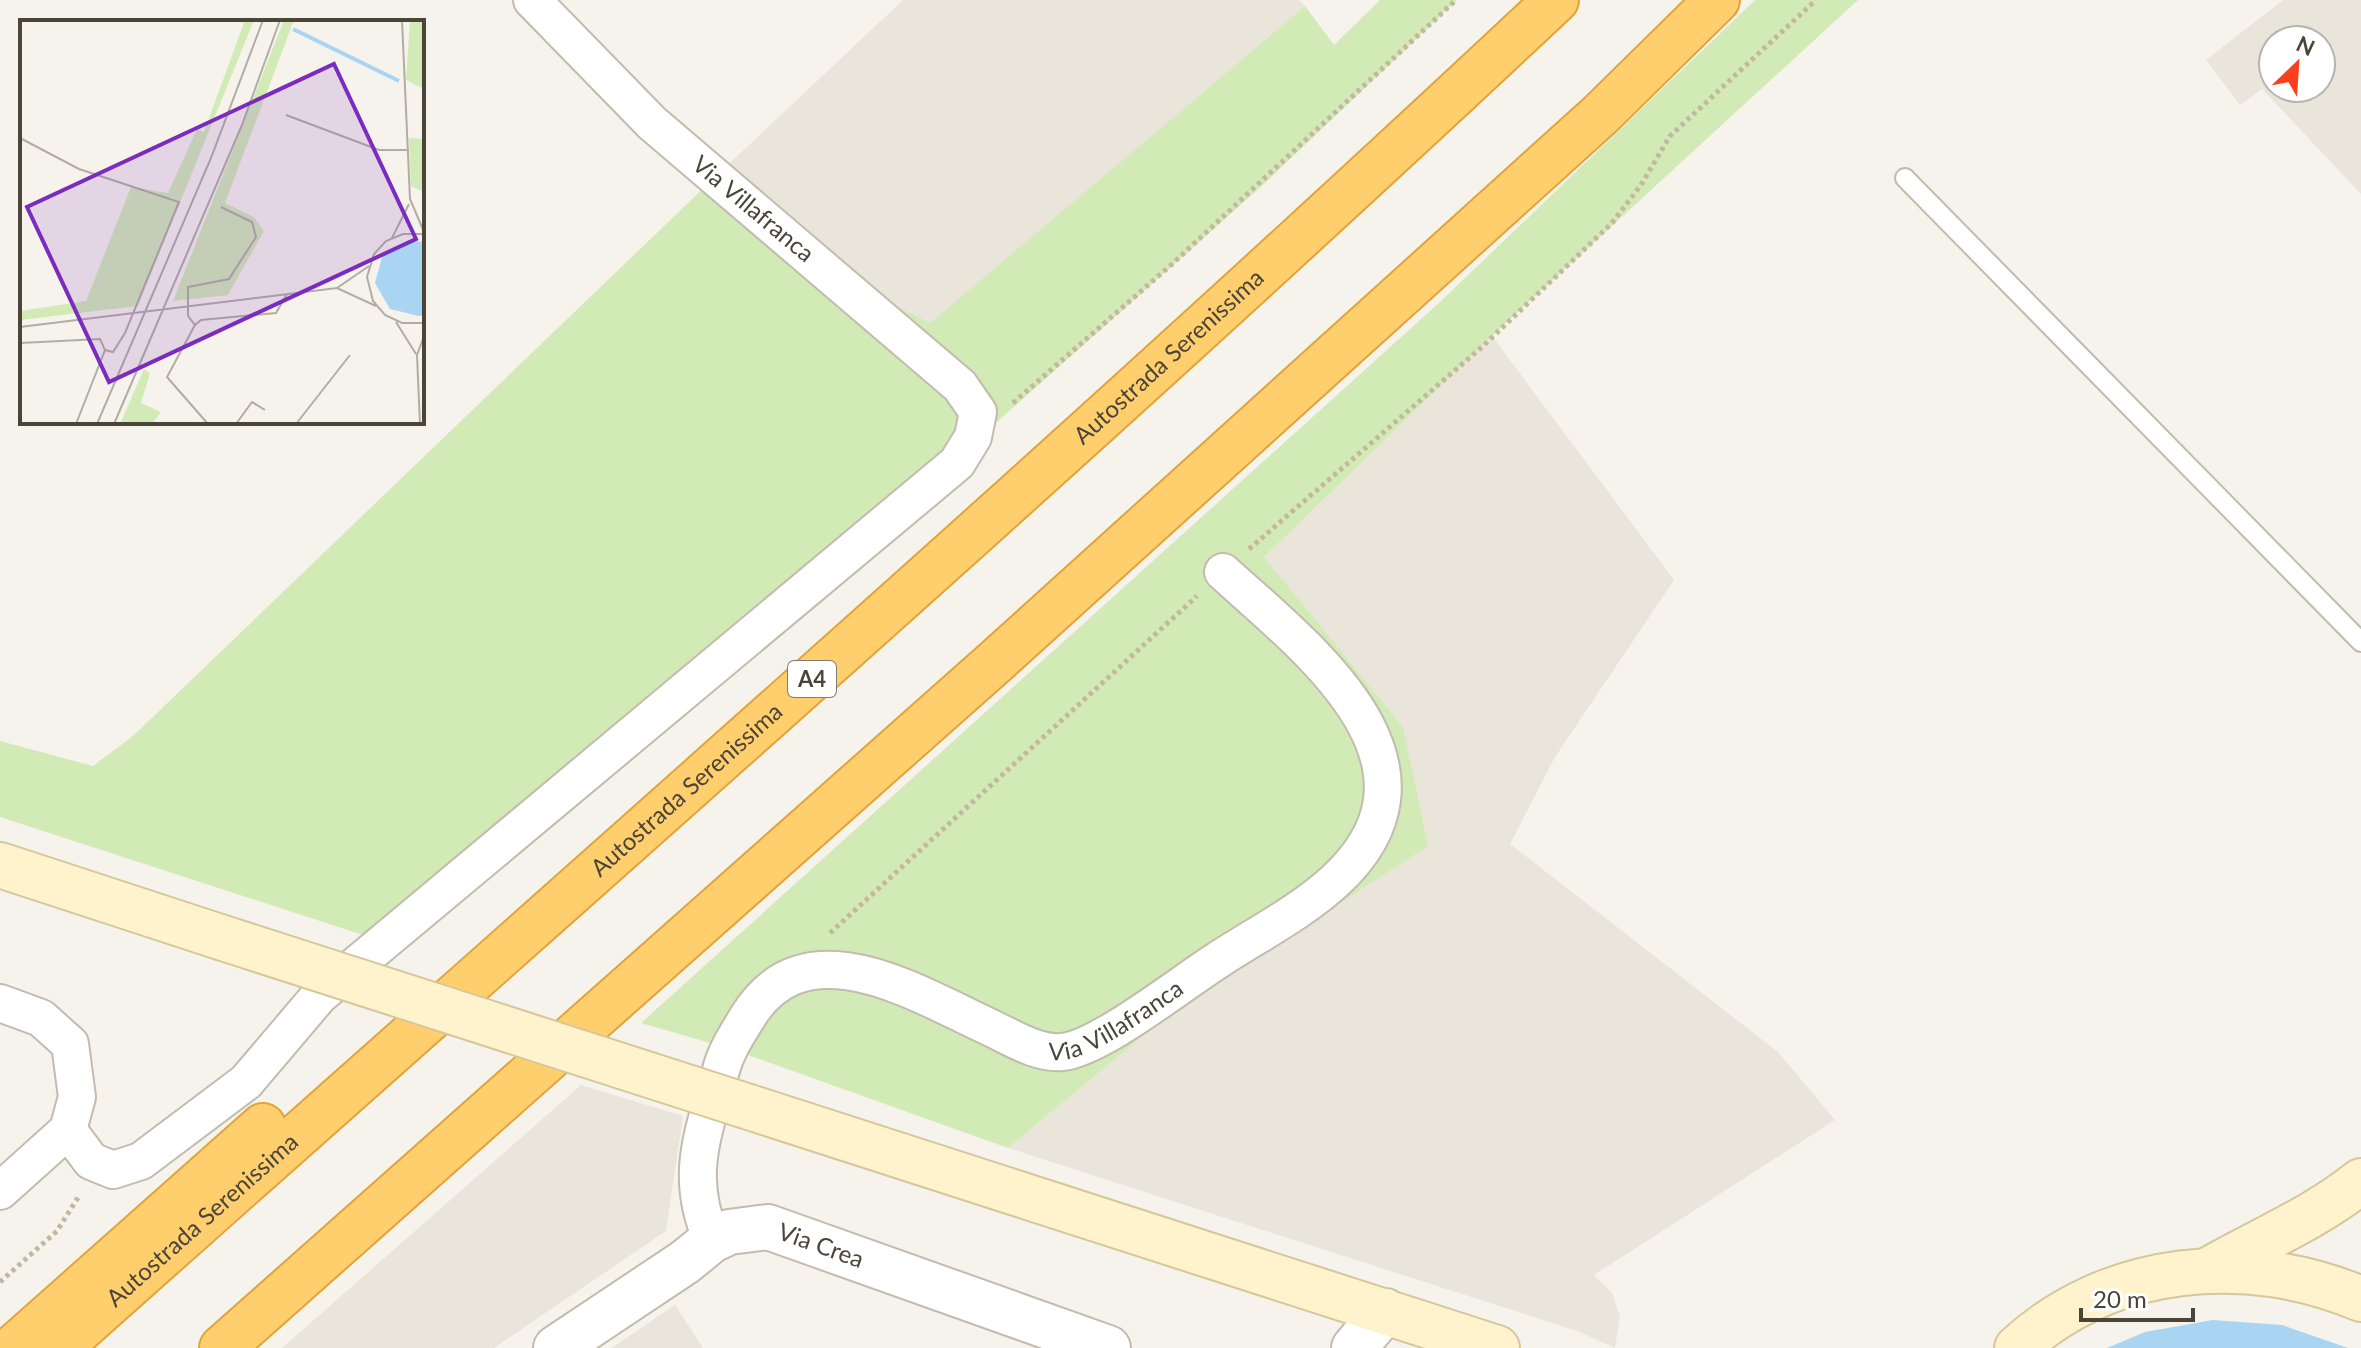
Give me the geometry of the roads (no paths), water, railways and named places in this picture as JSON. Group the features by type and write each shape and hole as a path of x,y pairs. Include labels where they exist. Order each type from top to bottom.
{"highway":[{"name":"Autostrada Serenissima","path":"59,1348 975,535 1308,233 1556,0"},
{"path":"222,1348 994,663 1600,115 1717,0"},
{"path":"13,1348 336,1063 588,876"}],"main road":[{"path":"0,865 1497,1348"},
{"path":"2210,1269 2274,1233 2303,1222 2361,1181"},
{"path":"2017,1348 2054,1319 2090,1300 2156,1277 2210,1269 2293,1276 2361,1299"}],"street":[{"name":"Via Villafranca","path":"68,1130 91,1161 113,1170 141,1161 246,1082 319,996 957,463 973,437 978,412 960,386 911,341 652,123 532,0"},
{"name":"Via Villafranca","path":"712,1240 700,1201 695,1162 725,1054 764,994 780,980 807,971 838,968 873,977 1036,1049 1065,1052 1117,1026 1334,882 1355,859 1375,828 1383,805 1385,778 1378,753 1342,688 1314,655 1223,572"},
{"path":"0,1003 41,1018 70,1044 77,1097 68,1130 0,1191"},
{"name":"Via Crea","path":"556,1348 685,1262 712,1240 729,1232 768,1227 1108,1348"},
{"path":"1354,1348 1385,1311"}],"lane":[{"path":"1905,178 2361,642"}],"water":[{"path":"2213,1320 2282,1325 2348,1348 2107,1348 2145,1332"}]}
